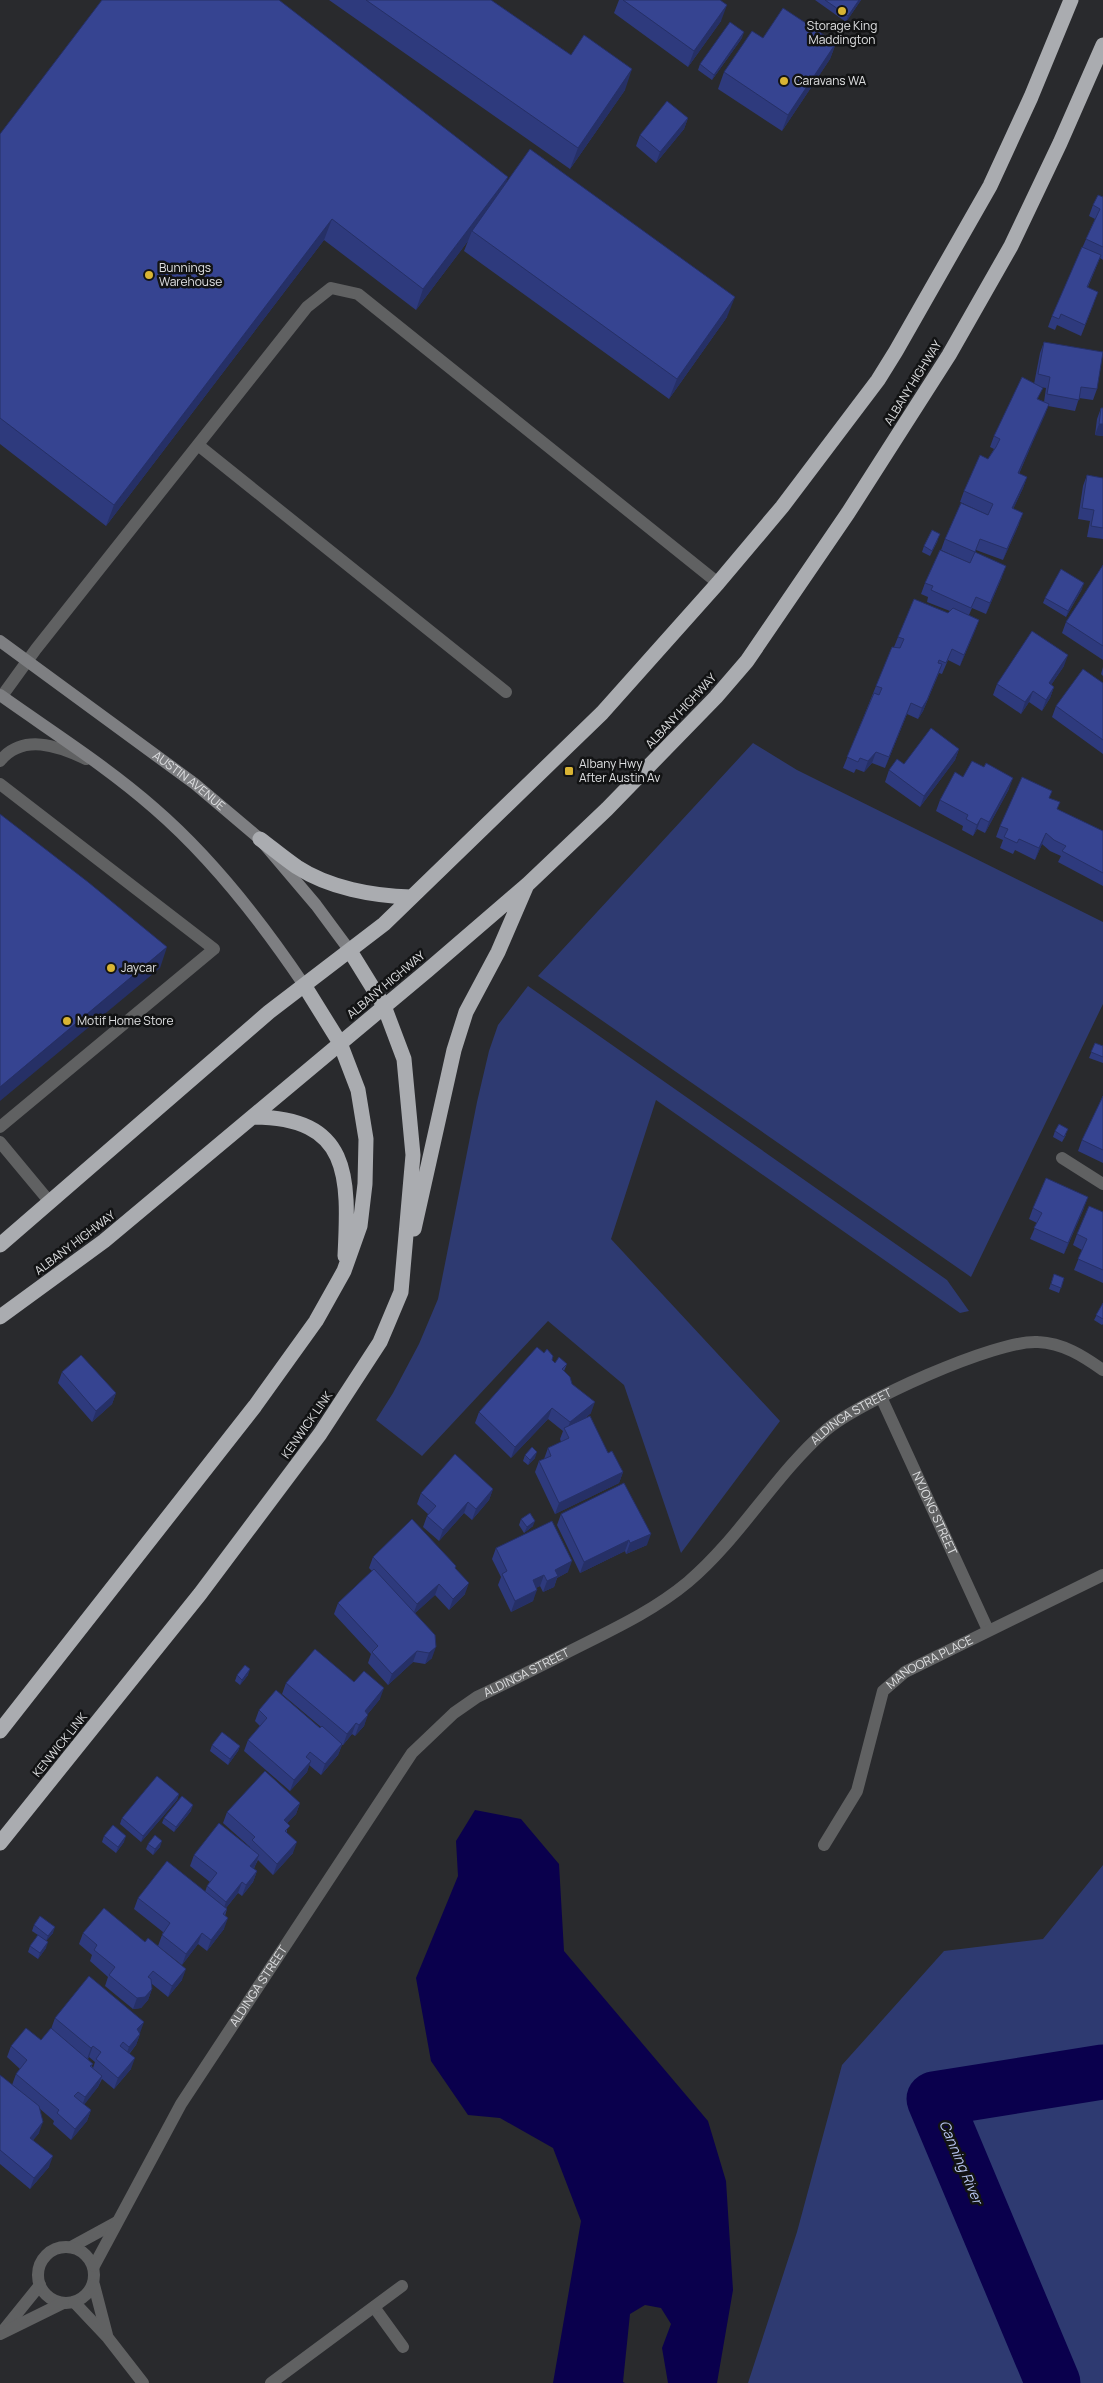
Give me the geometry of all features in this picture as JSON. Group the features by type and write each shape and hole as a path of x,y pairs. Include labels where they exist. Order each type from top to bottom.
{"highway":[{"path":"0,1245 49,1201 304,985 384,924 602,713 718,584 782,507 878,380 896,352 990,186 1031,98 1071,0"},
{"name":"ALBANY HIGHWAY","path":"0,1317 104,1241 528,884 676,740 747,661 848,513 949,355 1010,246 1060,143 1103,45"},
{"path":"260,839 298,868 326,880 366,893 411,897"},
{"path":"401,1292 457,1041 466,1012 498,952 528,884"},
{"name":"KENWICK LINK","path":"0,1843 194,1600 320,1434 380,1342 401,1292 413,1155 404,1059 384,1006 350,951"},
{"path":"0,1731 255,1406 316,1320 344,1271 360,1226 365,1184 366,1139 358,1090 340,1043 304,985"},
{"path":"252,1117 271,1117 301,1123 321,1136 339,1158 344,1175 347,1210 344,1271"}],"main road":[{"name":"AUSTIN AVENUE","path":"0,641 194,784 260,839 316,905 350,951"},
{"path":"1,696 102,766 153,807 188,839 278,946 304,985"}],"street":[{"path":"1,696 307,307 331,288 358,294 718,584"},
{"path":"198,445 506,692"},
{"path":"0,761 5,755 28,743 62,748 102,766"},
{"path":"0,784 214,949 0,1127"},
{"path":"0,1142 49,1201"},
{"path":"1062,1158 1103,1184"},
{"name":"ALDINGA STREET","path":"108,2338 94,2284 94,2266 181,2104 412,1753 454,1713 477,1697 655,1608 690,1580 725,1544 757,1504 826,1430 881,1396 987,1351 1013,1344 1038,1342 1064,1347 1103,1370"},
{"name":"NYJONG STREET","path":"881,1396 988,1630"},
{"name":"MANOORA PLACE","path":"824,1845 857,1791 883,1691 905,1672 1103,1575"},
{"path":"73,2246 117,2222"},
{"path":"94,2266 85,2255 73,2246 66,2245 53,2249 42,2258 38,2271 40,2285 49,2297 68,2303 108,2338 143,2383"},
{"path":"0,2334 86,2296 94,2284"},
{"path":"0,2334 40,2285"},
{"path":"271,2383 402,2286"},
{"path":"374,2307 403,2347"}],"shaded area":[{"path":"753,743 797,770 1103,922 1103,1004 971,1277 538,976"},
{"path":"528,986 947,1280 969,1311 960,1313 656,1100 611,1239 780,1421 681,1553 624,1385 548,1321 422,1456 376,1420 393,1393 419,1344 438,1299 489,1051 498,1025"},
{"path":"475,1810 521,1819 559,1864 564,1951 708,2121 726,2181 733,2290 717,2383 668,2383 662,2348 671,2324 661,2308 645,2305 630,2314 623,2382 625,2383 553,2383 581,2221 553,2148 500,2118 468,2115 431,2061 416,1978 458,1876 456,1841"},
{"path":"1103,1865 1103,2383 748,2383 797,2232 842,2065 944,1951 1043,1939"}],"building":[{"name":"Bunnings Warehouse","path":"102,0 279,0 508,177 423,289 332,219 114,505 0,418 0,134"},
{"path":"366,0 491,0 571,55 584,35 632,69 578,148"},
{"path":"623,0 720,0 727,5 694,51"},
{"path":"825,0 859,0 848,16"},
{"path":"783,8 836,43 788,115 724,72 752,31 763,38"},
{"path":"730,22 744,32 714,75 700,64"},
{"path":"667,101 688,118 660,152 640,135"},
{"path":"530,149 735,297 677,379 472,231"},
{"path":"1098,195 1103,197 1103,247 1086,239 1100,209 1093,205"},
{"path":"1082,247 1101,255 1087,287 1098,292 1085,325 1061,314 1059,319 1052,316"},
{"path":"1044,342 1103,352 1097,389 1081,387 1079,400 1047,394 1050,377 1038,374"},
{"path":"1022,377 1043,388 1037,399 1049,404 1018,473 1027,477 1012,508 1023,513 1007,549 980,539 975,552 945,539 961,503 988,515 993,504 964,491 980,455 988,459 996,447 1000,439 994,436"},
{"path":"1101,408 1103,408 1103,424 1099,424"},
{"path":"1087,475 1103,478 1103,528 1091,526 1094,510 1082,508"},
{"path":"932,530 940,534 932,551 924,546"},
{"path":"940,550 970,563 975,552 1006,566 990,603 976,597 971,608 931,590 933,586 925,583"},
{"path":"1103,565 1103,646 1066,622"},
{"path":"1061,569 1084,583 1068,611 1045,598"},
{"path":"914,599 948,613 953,608 979,620 964,655 952,649 946,663 939,660 938,663 942,664 927,700 922,708 911,703 889,757 876,752 868,761 860,758 858,762 847,757 874,693 879,695 882,688 876,686 892,647 900,648 904,639 898,637"},
{"path":"1032,631 1068,655 1049,683 1054,687 1046,700 1033,691 1025,702 997,684"},
{"path":"1083,669 1103,683 1103,740 1056,706"},
{"path":"931,728 959,749 924,796 889,770 897,759 904,764"},
{"path":"972,761 984,767 986,763 1013,778 989,822 981,818 977,825 966,819 968,815 940,800 955,772 963,777"},
{"path":"1022,777 1052,791 1049,798 1060,802 1057,809 1103,831 1103,873 1062,851 1066,846 1054,840 1046,833 1039,848 1019,839 1017,843 1004,837 1008,829 1000,826"},
{"path":"0,814 88,882 167,947 0,1087"},
{"path":"1095,1043 1103,1046 1103,1057 1091,1052"},
{"path":"1103,1096 1103,1150 1082,1140"},
{"path":"1059,1124 1068,1129 1064,1137 1055,1131"},
{"path":"1046,1178 1088,1197 1068,1243 1034,1228 1042,1213 1033,1208"},
{"path":"1089,1206 1103,1212 1103,1270 1078,1259 1087,1239 1077,1234"},
{"path":"1054,1274 1064,1278 1061,1288 1051,1284"},
{"path":"1103,1303 1103,1319 1096,1315"},
{"path":"537,1347 544,1353 547,1349 553,1356 552,1360 555,1363 559,1357 567,1364 562,1369 570,1377 572,1384 595,1402 570,1422 552,1408 515,1447 479,1412"},
{"path":"81,1355 116,1393 96,1411 62,1372"},
{"path":"590,1416 608,1453 612,1451 623,1472 559,1503 539,1461 551,1456 548,1448 569,1438 564,1428"},
{"path":"532,1447 537,1452 530,1460 525,1455"},
{"path":"455,1454 493,1489 476,1509 468,1502 443,1530 427,1516 436,1506 421,1493"},
{"path":"624,1483 651,1534 630,1543 629,1540 584,1562 561,1514"},
{"path":"530,1513 535,1521 527,1527 521,1519"},
{"path":"412,1519 456,1566 455,1568 469,1583 453,1599 439,1584 417,1604 373,1557"},
{"path":"552,1521 572,1561 555,1570 558,1576 547,1581 544,1575 533,1580 537,1590 515,1601 502,1574 507,1571 496,1548"},
{"path":"374,1569 435,1635 436,1647 429,1653 417,1651 392,1674 372,1652 378,1646 338,1603"},
{"path":"315,1649 354,1682 364,1671 384,1688 365,1711 368,1715 359,1725 356,1723 347,1734 286,1683"},
{"path":"245,1665 250,1669 242,1680 237,1675"},
{"path":"276,1690 320,1728 322,1726 342,1744 325,1764 310,1752 306,1757 311,1761 294,1780 248,1740 267,1718 259,1710"},
{"path":"222,1732 240,1746 230,1759 212,1745"},
{"path":"265,1771 300,1803 284,1820 290,1826 285,1831 297,1842 277,1864 252,1840 255,1837 227,1812"},
{"path":"157,1776 179,1794 143,1836 122,1818"},
{"path":"182,1796 193,1805 176,1827 164,1818"},
{"path":"219,1823 259,1855 250,1866 257,1871 246,1885 242,1882 226,1902 207,1886 217,1873 194,1855"},
{"path":"113,1825 126,1836 118,1847 104,1836"},
{"path":"155,1835 162,1841 155,1849 148,1844"},
{"path":"167,1861 227,1909 223,1914 228,1918 211,1940 202,1933 186,1954 162,1935 170,1923 138,1898"},
{"path":"104,1908 145,1942 148,1938 186,1969 172,1986 153,1971 148,1977 151,1979 152,1989 145,1997 137,1998 109,1975 115,1967 94,1950 97,1945 83,1933"},
{"path":"40,1916 55,1927 48,1936 34,1925"},
{"path":"38,1935 48,1942 40,1953 30,1946"},
{"path":"89,1976 144,2022 137,2029 140,2034 129,2047 123,2042 120,2046 135,2058 118,2078 96,2059 101,2052 93,2046 91,2048 55,2018"},
{"path":"26,2028 41,2040 51,2028 93,2064 90,2066 102,2076 85,2097 78,2092 74,2096 91,2110 75,2129 57,2113 59,2110 16,2074 27,2060 11,2046"},
{"path":"0,2075 39,2106 43,2122 30,2138 53,2156 34,2178 0,2150"}],"waterway":[{"name":"Canning River","path":"1053,2383 934,2099 1103,2072"}],"place":[{"name":"Storage King Maddington","path":"842,11"},
{"name":"Caravans WA","path":"784,81"},
{"name":"Bunnings Warehouse","path":"149,275"},
{"name":"Albany Hwy After Austin Av","path":"569,771"},
{"name":"Jaycar","path":"111,968"},
{"name":"Motif Home Store","path":"67,1021"}]}
